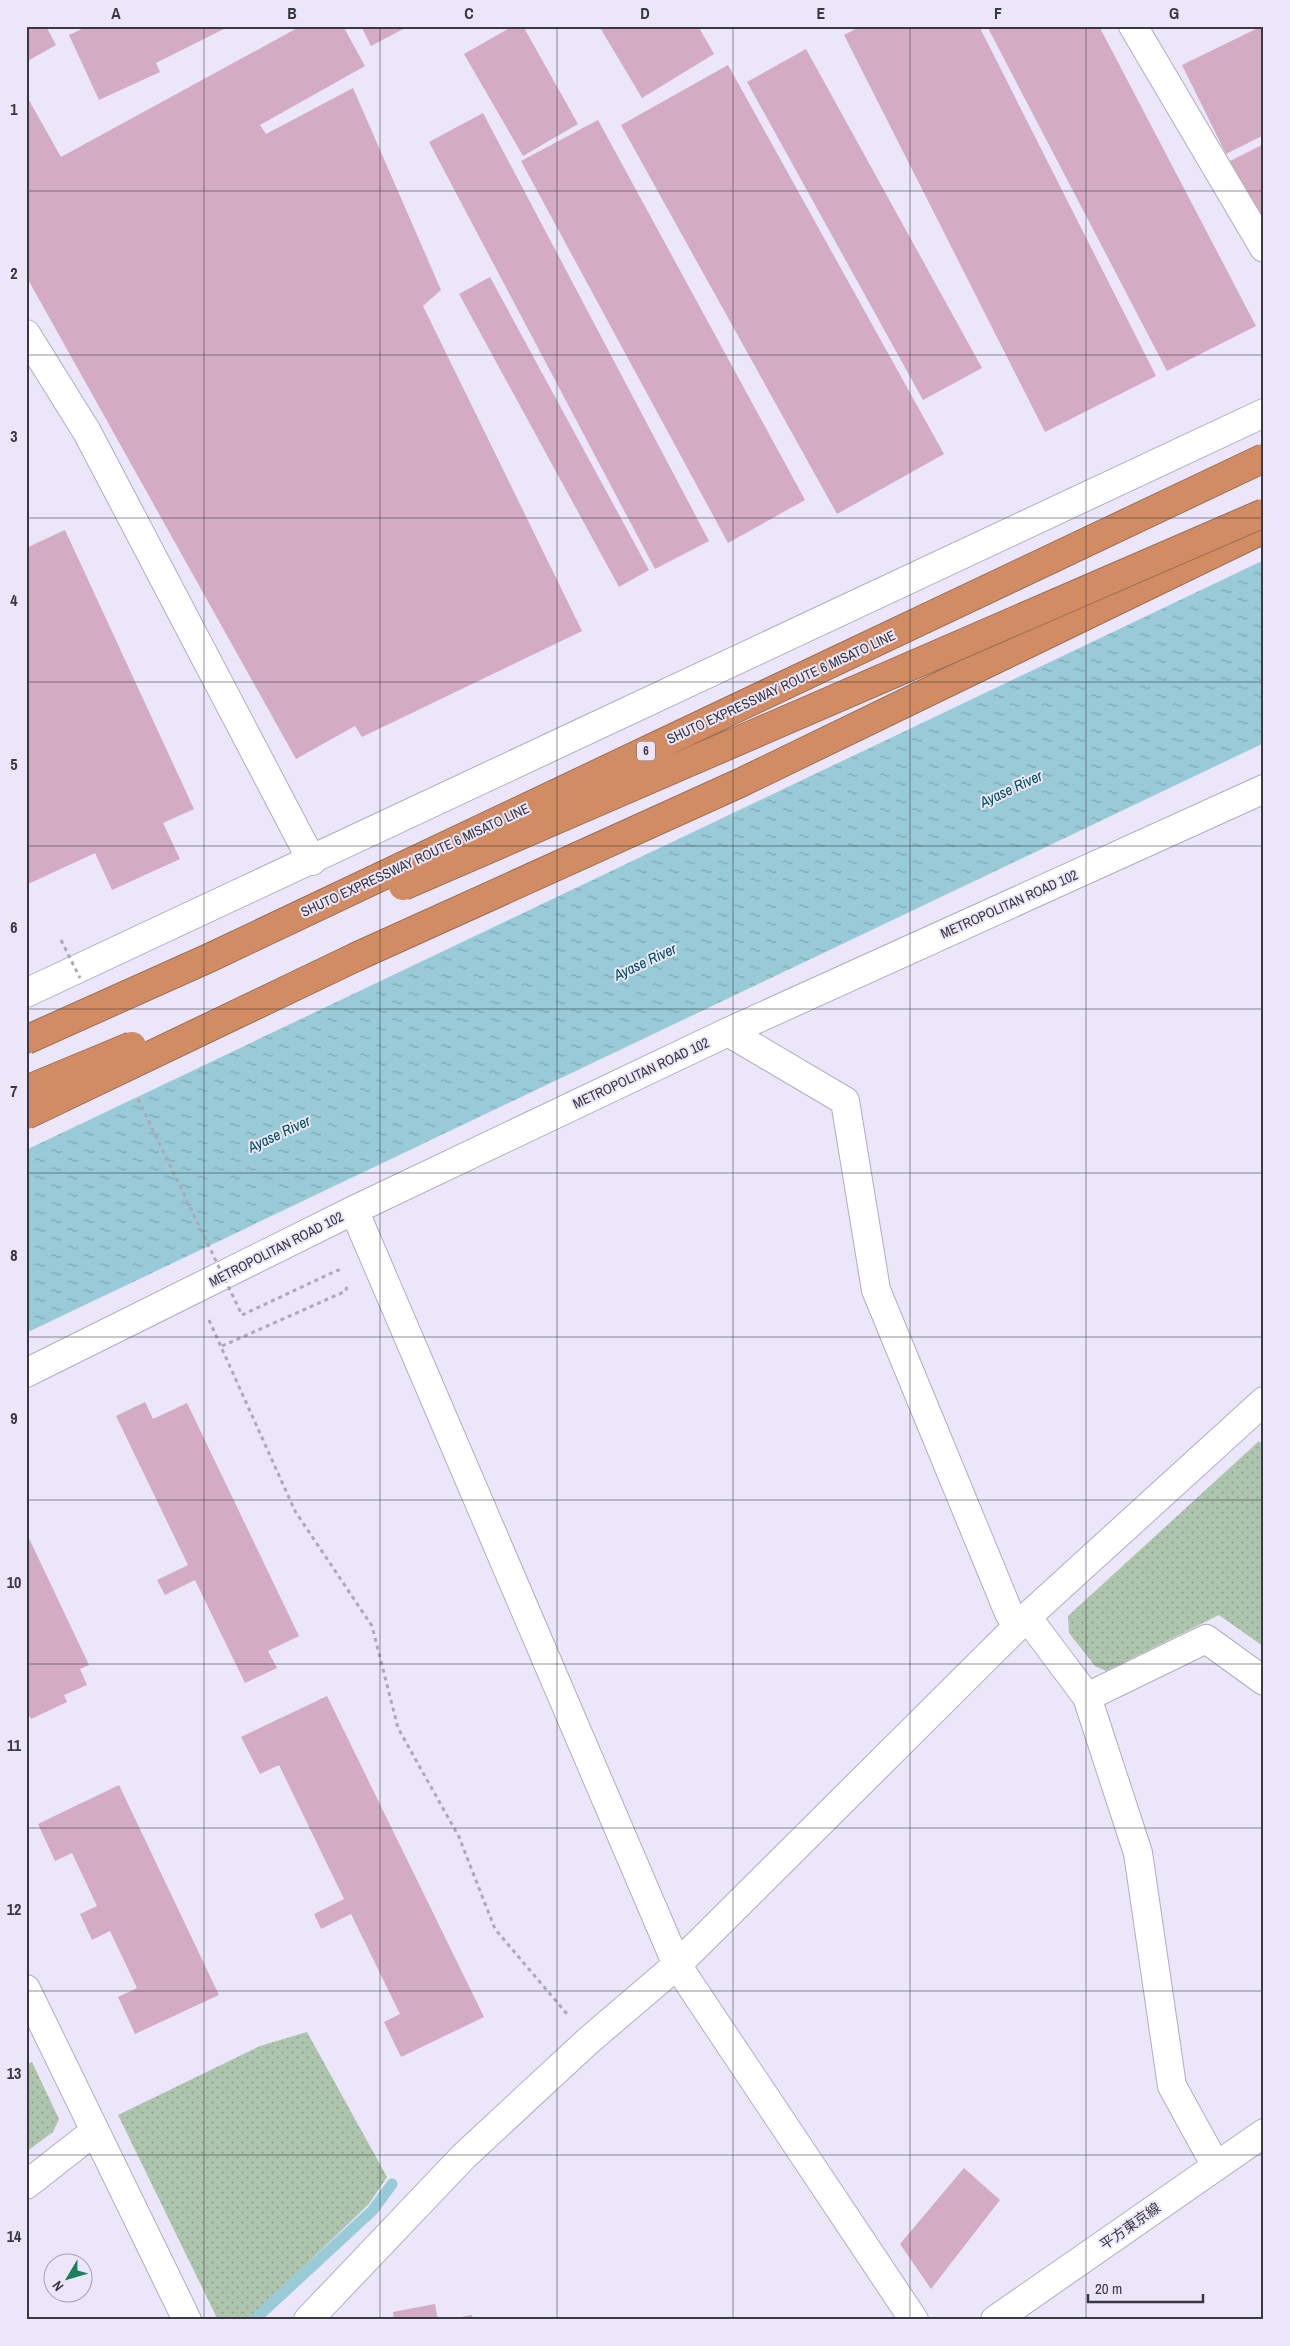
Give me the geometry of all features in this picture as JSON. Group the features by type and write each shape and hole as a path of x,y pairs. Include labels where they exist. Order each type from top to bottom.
{"highway":[{"name":"SHUTO EXPRESSWAY ROUTE 6 MISATO LINE","path":"26,1040 209,958 1264,458"},
{"name":"SHUTO EXPRESSWAY ROUTE 6 MISATO LINE","path":"26,1049 1264,513"},
{"path":"26,1116 358,956 740,783 1264,530"},
{"path":"26,1090 64,1073 358,956"}],"street":[{"path":"1133,26 1264,248"},
{"path":"26,334 87,432 312,860"},
{"path":"26,994 1264,413"},
{"name":"METROPOLITAN ROAD 102","path":"26,1373 354,1210 728,1032 1264,789"},
{"path":"728,1032 845,1102 876,1290 1005,1604 1087,1698 1138,1853 1172,2086 1216,2166"},
{"path":"354,1210 677,1965 914,2320"},
{"path":"308,2320 464,2156 588,2041 677,1965 1022,1622 1264,1401"},
{"path":"1087,1698 1206,1639 1264,1681"},
{"path":"26,1989 187,2320"},
{"path":"26,2185 95,2131"},
{"name":"平方東京線","path":"996,2320 1264,2133"}],"path":[{"path":"61,940 83,984"},
{"path":"134,1092 242,1315 338,1270 348,1277 346,1291 222,1346"},
{"path":"195,1289 295,1510 372,1626 398,1728 459,1837 495,1928 588,2041"}],"green space":[{"path":"1259,1441 1264,1447 1264,1647 1219,1615 1106,1671 1095,1666 1069,1633 1068,1616"},
{"path":"307,2032 387,2177 369,2204 248,2320 220,2320 217,2318 118,2115 260,2046"},
{"path":"32,2062 59,2119 53,2132 26,2152 26,2065"}],"water":[{"name":"Ayase River","path":"1264,560 1264,743 26,1333 26,1150"}],"building":[{"path":"26,26 46,26 56,45 26,62"},
{"path":"88,26 230,26 156,63 160,72 99,100 69,35"},
{"path":"301,26 343,26 365,66 260,125 266,134 353,88 441,290 423,306 582,631 362,737 355,726 296,759 26,276 26,95 61,157"},
{"path":"361,26 409,26 371,46"},
{"path":"513,26 523,26 578,124 523,156 464,54"},
{"path":"599,26 698,26 714,54 642,98"},
{"path":"861,26 979,26 1156,376 1045,432 844,35"},
{"path":"991,26 1099,26 1256,326 1167,371 988,28"},
{"path":"1264,26 1264,135 1226,154 1182,65"},
{"path":"806,49 982,368 923,400 747,82"},
{"path":"728,65 944,454 837,514 621,125"},
{"path":"483,113 709,541 655,569 429,142"},
{"path":"598,120 805,500 728,543 521,161"},
{"path":"1264,144 1264,219 1228,162"},
{"path":"490,277 649,570 619,587 459,294"},
{"path":"65,530 194,809 163,823 180,859 112,890 95,853 26,885 26,548"},
{"path":"145,1402 153,1419 187,1403 299,1636 268,1651 277,1668 245,1683 195,1580 165,1595 157,1580 188,1565 116,1416"},
{"path":"26,1532 89,1665 80,1669 87,1685 64,1695 67,1702 31,1719 26,1709"},
{"path":"327,1696 484,2017 401,2057 384,2022 400,2014 351,1914 321,1929 314,1914 344,1899 279,1765 260,1774 241,1737"},
{"path":"119,1785 219,1995 135,2034 118,1997 137,1988 110,1931 92,1940 80,1914 97,1906 72,1853 55,1861 38,1824"},
{"path":"964,2168 1000,2200 931,2289 900,2244"},
{"path":"435,2304 438,2320 394,2320 393,2312"},
{"path":"472,2315 473,2320 450,2320 450,2319"}],"waterway":[{"path":"254,2320 373,2210 392,2184"}]}
